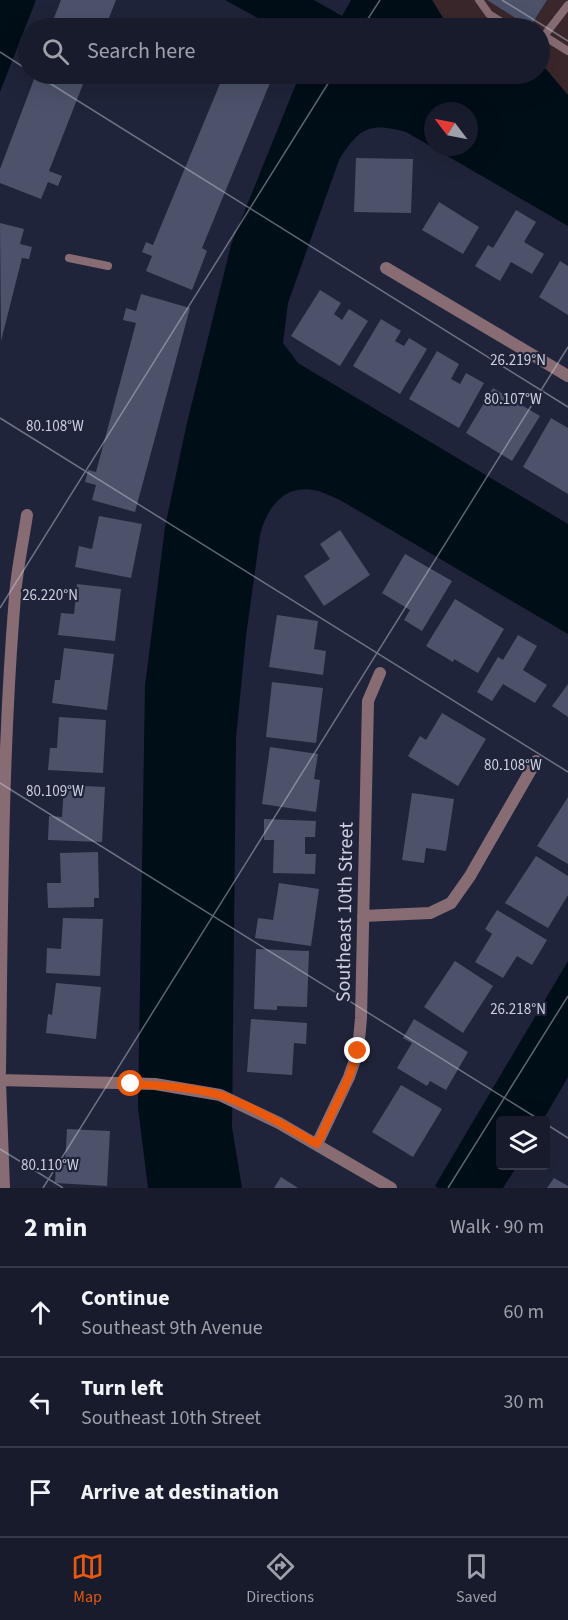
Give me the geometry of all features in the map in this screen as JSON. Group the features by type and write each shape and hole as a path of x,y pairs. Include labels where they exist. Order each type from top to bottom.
{"street":[{"path":"386,268 568,376"},
{"path":"0,1072 7,710 15,594 27,515"},
{"name":"Southeast 10th Street","path":"317,1144 349,1077 358,1051 361,1018 368,701 380,674"},
{"path":"363,916 430,913 451,903 470,876 536,761"},
{"path":"4,1188 0,1081 155,1084 220,1095 238,1102 317,1144 391,1188"}],"lane":[{"path":"479,0 489,14 495,18"},
{"path":"550,26 568,5"},
{"path":"550,41 568,51"},
{"path":"69,258 108,266"}],"shaded area":[{"path":"0,0 36,0 29,18 18,18 18,46 0,92"},
{"path":"225,0 314,0 342,16 351,0 432,0 443,18 258,18"},
{"path":"432,0 568,0 568,95 550,74 550,18 443,18"},
{"path":"550,74 568,95 568,226 447,156 478,156 478,102 424,102 424,142 406,132 374,128 359,134 346,149 339,160 288,303 283,343 298,363 568,524 568,634 329,495 306,489 296,490 279,499 267,515 260,535 246,636 236,738 232,1127 242,1188 148,1188 138,1108 145,686 165,527 186,427 231,245 296,84 550,84"},
{"path":"568,961 568,1077 545,1116 496,1116 496,1170 514,1170 503,1188 438,1188 435,1186"}],"building":[{"path":"61,0 116,0 109,18 54,18"},
{"path":"487,0 547,0 536,18 516,18"},
{"path":"32,84 83,84 49,171 62,176 58,186 48,182 41,199 0,183 0,169"},
{"path":"220,84 270,84 202,248 207,251 192,290 146,271 152,256 142,252 146,242 153,245"},
{"path":"356,158 413,159 411,213 354,212"},
{"path":"439,202 479,227 463,254 422,230"},
{"path":"516,210 536,222 524,242 544,254 532,274 511,262 500,281 475,266 488,245 493,248"},
{"path":"0,223 24,229 20,244 32,247 29,259 22,258 1,341"},
{"path":"560,261 568,266 568,315 539,297"},
{"path":"320,290 341,303 334,314 342,320 349,309 368,321 340,366 291,336"},
{"path":"141,294 190,308 135,512 92,500 96,485 85,482 88,470 96,472 136,323 123,320 126,308 136,311"},
{"path":"381,319 401,331 395,341 404,346 409,338 427,349 400,394 353,366"},
{"path":"437,351 459,364 451,379 460,384 466,373 484,383 459,428 409,399"},
{"path":"493,388 540,416 512,461 466,433"},
{"path":"551,418 568,428 568,494 523,467"},
{"path":"99,516 142,524 131,578 75,567 79,546 92,549"},
{"path":"340,530 370,575 324,606 304,576 330,559 320,544"},
{"path":"405,554 452,581 422,631 404,620 410,610 382,593"},
{"path":"77,584 121,589 115,641 58,635 61,613 74,614"},
{"path":"455,599 504,629 478,673 426,646"},
{"path":"277,615 318,621 314,649 326,651 323,675 269,667"},
{"path":"518,635 537,646 523,670 547,685 535,703 503,684 492,701 477,692 498,657 503,660"},
{"path":"64,648 114,654 107,710 52,703 55,680 60,680"},
{"path":"272,682 323,688 316,743 266,737"},
{"path":"568,684 568,717 552,706"},
{"path":"442,713 486,739 458,786 408,756 420,736 426,740"},
{"path":"59,717 106,720 103,773 48,770 50,748 57,748"},
{"path":"270,747 318,754 314,779 320,780 316,812 262,804"},
{"path":"64,785 105,787 102,842 48,840 49,816 62,817"},
{"path":"412,793 454,799 446,851 426,848 424,863 402,860"},
{"path":"568,797 568,864 537,846"},
{"path":"264,819 316,821 315,837 305,837 305,854 316,854 315,874 273,873 274,840 264,840"},
{"path":"98,852 99,898 94,898 94,907 48,908 47,883 61,883 60,853"},
{"path":"536,856 568,876 568,895 548,928 505,903"},
{"path":"279,883 319,889 311,946 255,938 258,918 273,920"},
{"path":"497,910 547,940 532,965 517,956 503,978 475,962 492,934 485,929"},
{"path":"63,918 103,919 100,976 46,973 47,948 61,949"},
{"path":"256,949 309,951 307,1007 277,1006 277,1010 254,1009"},
{"path":"455,961 493,986 463,1033 424,1007"},
{"path":"56,983 101,987 96,1039 46,1033 48,1014 52,1015"},
{"path":"251,1019 307,1023 306,1044 294,1043 292,1075 247,1072"},
{"path":"414,1019 468,1052 446,1090 430,1081 427,1086 397,1068 412,1043 403,1038"},
{"path":"401,1085 442,1109 413,1157 372,1132"},
{"path":"67,1129 110,1131 107,1186 55,1183 56,1163 65,1163"},
{"path":"281,1177 298,1188 274,1188"},
{"path":"554,1178 568,1186 568,1188 547,1188"}],"route":[{"path":"131,1084 155,1084 220,1095 238,1102 317,1144 349,1077 358,1051"}]}
